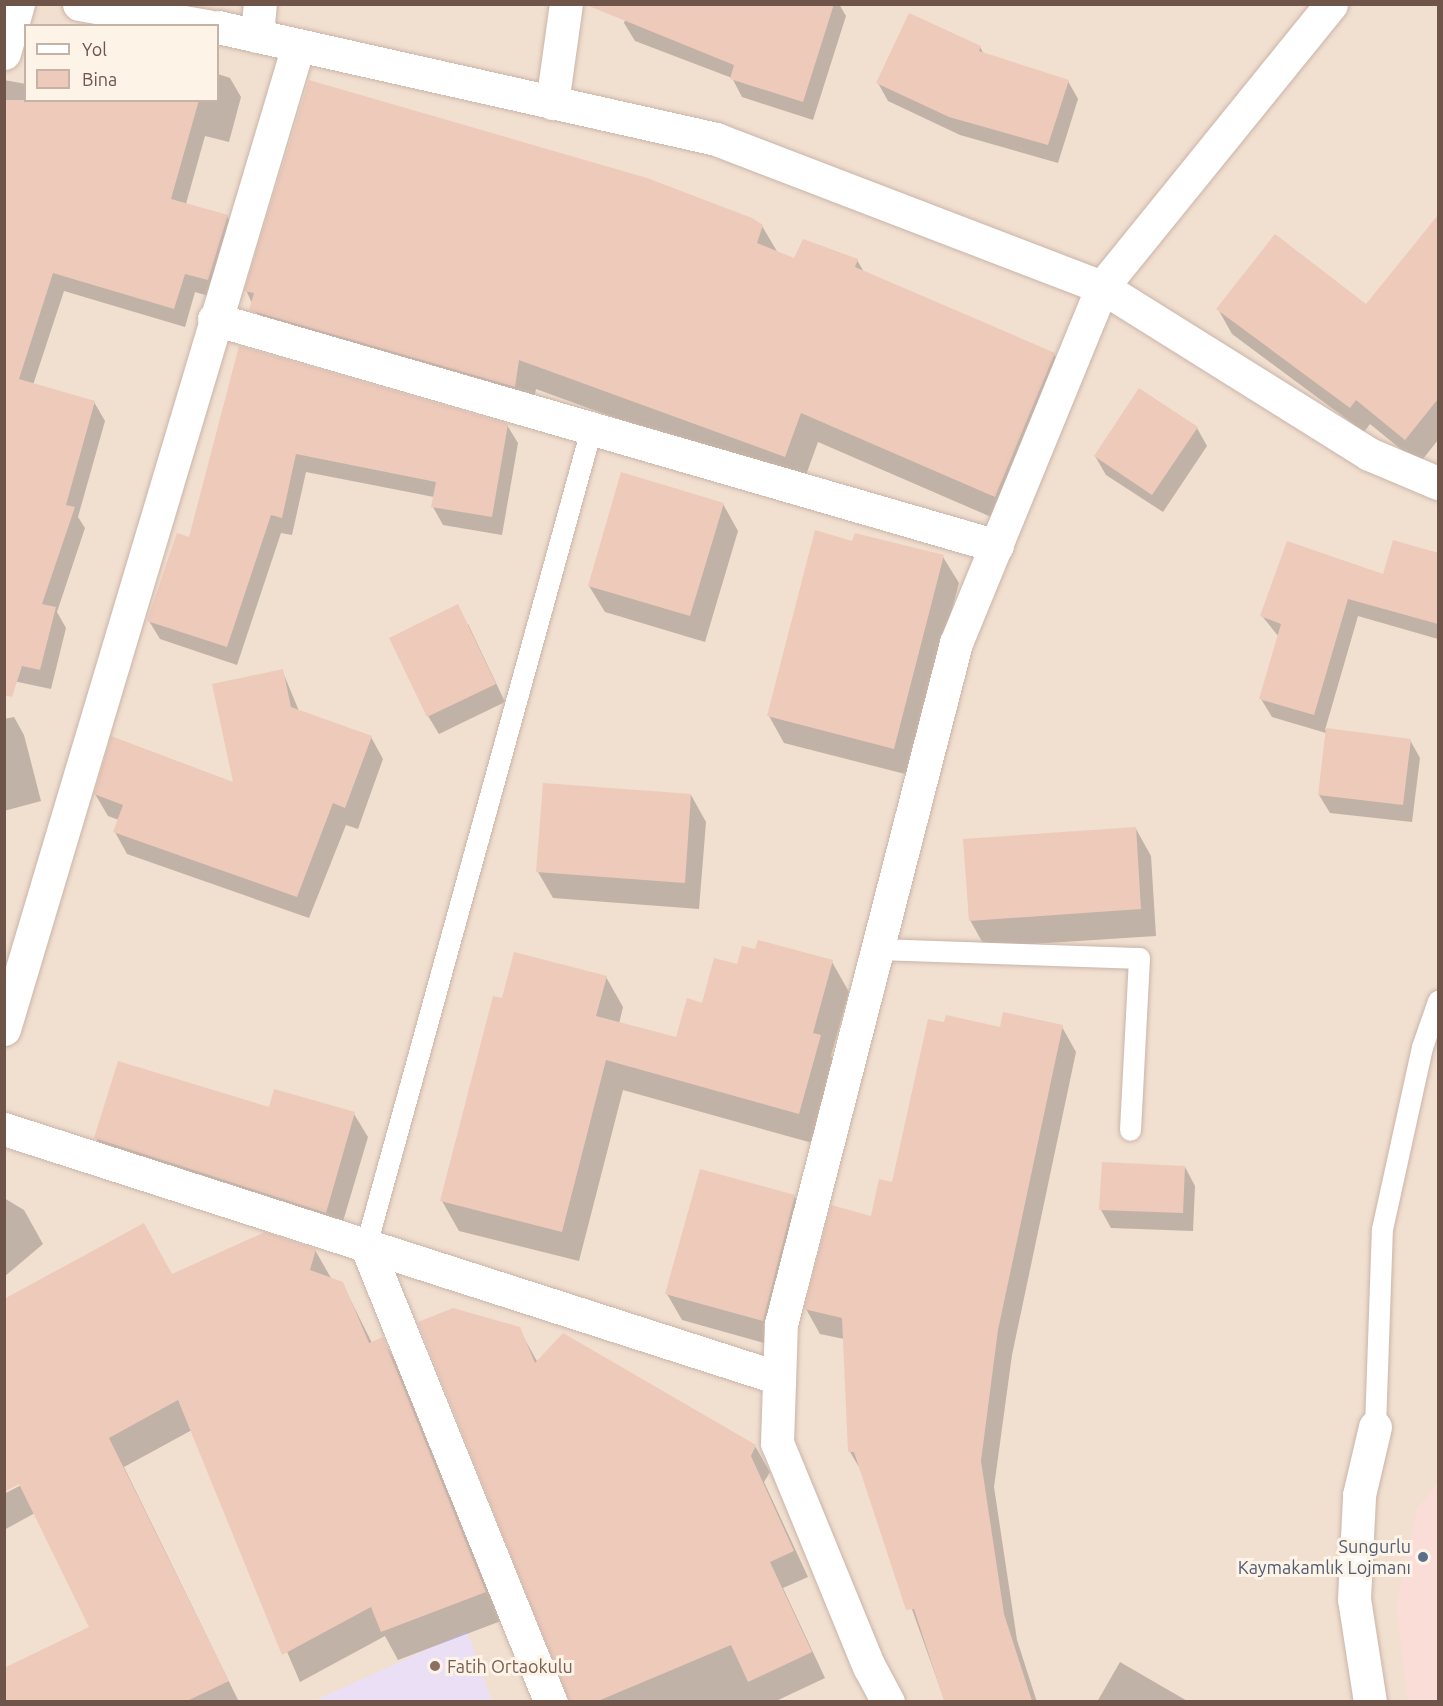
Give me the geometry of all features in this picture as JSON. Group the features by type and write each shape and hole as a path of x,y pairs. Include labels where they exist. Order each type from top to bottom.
{"street":[{"path":"4,53 18,4"},
{"path":"80,4 195,24"},
{"path":"257,36 260,4"},
{"path":"552,103 566,4"},
{"path":"888,1701 868,1667 777,1443 782,1324 881,949 956,644 1102,287 1331,4"},
{"path":"219,27 716,139 1102,287 1369,454 1438,483"},
{"path":"4,1029 214,319 298,46"},
{"path":"214,319 997,546"},
{"path":"4,1129 779,1378"},
{"path":"366,1245 551,1701"},
{"path":"1370,1701 1354,1599 1359,1495 1375,1427"}],"lane":[{"path":"366,1245 591,429"},
{"path":"881,949 1139,958 1130,1130"},
{"path":"1375,1427 1382,1229 1422,1047 1438,1001"}],"shaded area":[{"path":"5,5 1438,5 1438,1701 5,1701"},
{"name":"Sungurlu Kaymakamlık Lojmanı","path":"1438,1482 1438,1701 1408,1701 1396,1606 1417,1509"},
{"name":"Fatih Ortaokulu","path":"467,1631 492,1701 314,1701"}],"building":[{"path":"584,4 834,4 803,102 730,79 734,65"},
{"path":"909,13 981,46 979,51 1069,80 1048,145 949,117 876,83"},
{"path":"309,80 647,178 752,218 763,225 757,243 794,258 803,239 858,259 855,267 1055,353 995,497 801,413 785,457 519,360 515,387 249,310 254,293 244,291"},
{"path":"4,100 198,102 171,199 228,215 208,280 185,274 174,309 53,273 19,379 95,401 66,505 75,507 42,604 56,607 40,670 22,666 12,697 4,695"},
{"path":"1438,215 1438,399 1405,440 1356,400 1350,408 1216,309 1275,234 1366,304"},
{"path":"239,346 508,424 492,517 431,507 436,482 296,454 282,518 271,515 227,647 147,621 177,533 189,537"},
{"path":"1139,388 1198,427 1152,495 1094,456"},
{"path":"621,472 724,503 690,616 588,586"},
{"path":"815,530 852,541 855,533 944,555 894,749 767,716"},
{"path":"1393,540 1438,553 1438,624 1348,599 1314,715 1259,699 1281,624 1260,616 1287,541 1383,574"},
{"path":"458,604 496,684 427,717 389,638"},
{"path":"283,669 291,707 372,736 345,808 333,803 297,897 113,832 123,805 94,794 111,736 233,782 212,684"},
{"path":"1326,728 1411,739 1403,805 1318,795"},
{"path":"543,783 691,794 685,883 536,872"},
{"path":"1136,827 1141,909 969,921 963,839"},
{"path":"758,940 833,960 813,1033 821,1035 799,1114 606,1060 562,1232 440,1201 493,996 502,998 514,952 607,976 596,1016 676,1037 687,998 702,1003 714,958 737,964 742,946 755,949"},
{"path":"1003,1012 1063,1025 998,1330 981,1461 1004,1614 1032,1701 944,1701 914,1609 906,1610 854,1452 848,1452 842,1318 804,1309 831,1205 871,1216 879,1179 892,1182 928,1019 944,1022 946,1015 1000,1027"},
{"path":"118,1061 269,1107 274,1089 355,1112 326,1213 94,1138"},
{"path":"1102,1162 1185,1166 1183,1213 1099,1210"},
{"path":"700,1169 795,1195 763,1321 665,1294"},
{"path":"144,1223 172,1274 265,1232 316,1249 310,1270 343,1282 369,1343 383,1337 486,1592 381,1632 371,1607 282,1655 178,1400 109,1438 229,1681 187,1701 4,1701 4,1668 89,1627 19,1484 4,1492 4,1299"},
{"path":"453,1308 520,1327 535,1363 563,1333 756,1445 751,1456 794,1551 770,1562 812,1652 748,1682 731,1645 598,1701 569,1701 418,1322"}],"place":[{"name":"Sungurlu Kaymakamlık Lojmanı","path":"1423,1557"},
{"name":"Fatih Ortaokulu","path":"435,1666"}]}
